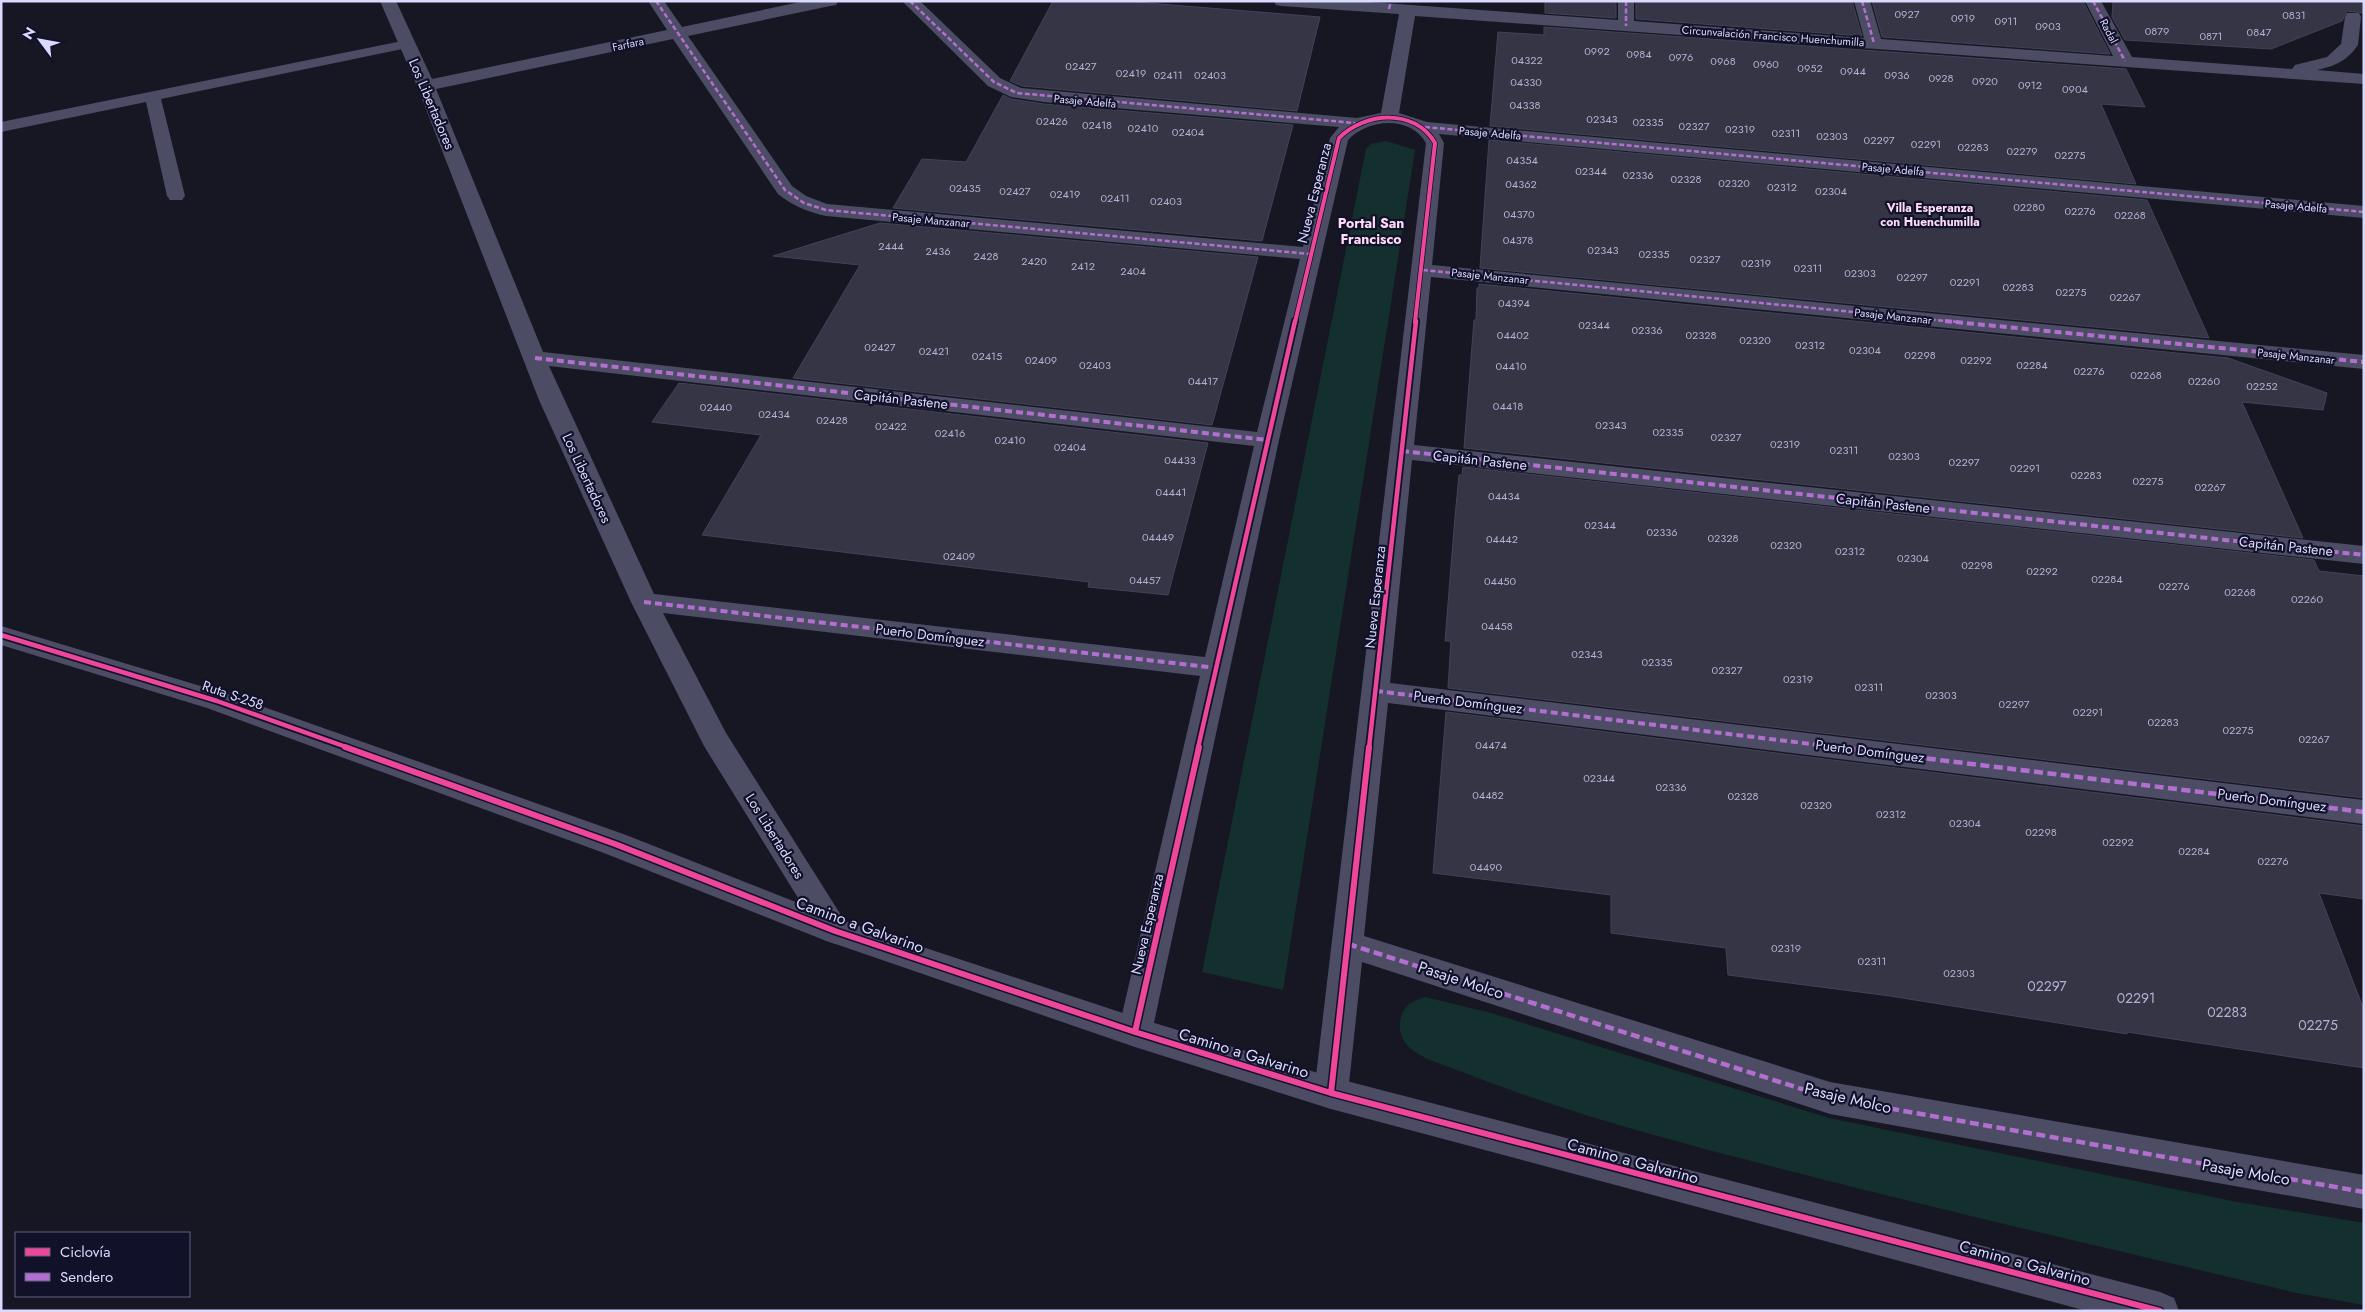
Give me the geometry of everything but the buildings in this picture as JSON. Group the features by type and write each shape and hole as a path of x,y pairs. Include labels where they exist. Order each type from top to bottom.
{"street":[{"name":"Los Libertadores","path":"388,1 426,86 551,400 644,602 714,738 835,931"},
{"name":"Pasaje Manzanar","path":"656,1 785,190 795,199 808,206 826,210 1310,254"},
{"name":"Farfara","path":"426,86 830,1"},
{"name":"Pasaje Adelfa","path":"910,1 994,82 1018,93 1044,97 1355,123"},
{"name":"Circunvalación Francisco Huenchumilla","path":"1282,1 1390,5 1408,10 2364,79"},
{"path":"1626,1 1626,26"},
{"path":"1862,1 1874,44"},
{"name":"Radal","path":"2093,1 2125,62"},
{"path":"2340,1 2364,31"},
{"path":"1388,118 1408,10"},
{"name":"Circunvalación Francisco Huenchumilla","path":"2264,71 2308,68 2333,61 2349,45 2353,17"},
{"path":"1355,123 1370,118 1388,118 1406,120 1422,127"},
{"name":"Nueva Esperanza","path":"1134,1032 1310,254 1339,138 1344,130 1355,123"},
{"name":"Pasaje Adelfa","path":"1422,127 2364,212"},
{"name":"Nueva Esperanza","path":"1331,1093 1423,270 1435,143 1433,136 1422,127"},
{"name":"Pasaje Manzanar","path":"1423,270 2364,362"},
{"name":"Capitán Pastene","path":"535,358 1267,440"},
{"name":"Capitán Pastene","path":"1402,451 2364,555"},
{"name":"Puerto Domínguez","path":"644,602 1216,668"},
{"name":"Ruta S-258","path":"1,635 217,701 455,786"},
{"name":"Puerto Domínguez","path":"1376,691 2364,812"},
{"name":"Camino a Galvarino","path":"455,786 615,844 835,931 1134,1032 1331,1093 2160,1311"},
{"name":"Pasaje Molco","path":"1348,944 1830,1098 2364,1192"}],"lane":[{"path":"1,127 406,44"},
{"path":"152,96 176,196"}],"green space":[{"path":"1386,141 1415,150 1283,990 1202,972 1366,149 1371,144"},
{"path":"1425,997 1491,1013 1829,1118 2237,1202 2364,1223 2364,1305 2297,1293 1857,1188 1667,1139 1542,1101 1431,1060 1412,1049 1405,1042 1401,1034 1401,1017 1408,1006"}],"marked path":[{"path":"656,1 785,190 809,205 826,210 1310,254"},
{"path":"910,1 994,82 1017,93 1044,97 1355,123"},
{"path":"1389,9 1391,1"},
{"path":"1626,1 1626,26"},
{"path":"1862,1 1874,43"},
{"path":"2093,1 2125,61"},
{"path":"1425,127 2364,212"},
{"path":"1423,270 2364,362"},
{"path":"535,358 1267,440"},
{"path":"1402,451 2364,555"},
{"path":"644,602 1216,668"},
{"path":"1376,691 2364,812"},
{"path":"1348,944 1830,1098 2364,1192"}],"cycle path":[{"path":"1135,1032 1267,440 1339,138 1348,129 1360,123 1375,119 1405,119 1418,124 1429,132 1435,143 1331,1093"},
{"path":"1,635 217,701 615,844 835,931 1135,1032 1331,1093 2160,1311"}],"district":[{"name":"Villa Esperanza con Huenchumilla","path":"1930,215"},
{"name":"Portal San Francisco","path":"1371,232"}]}
